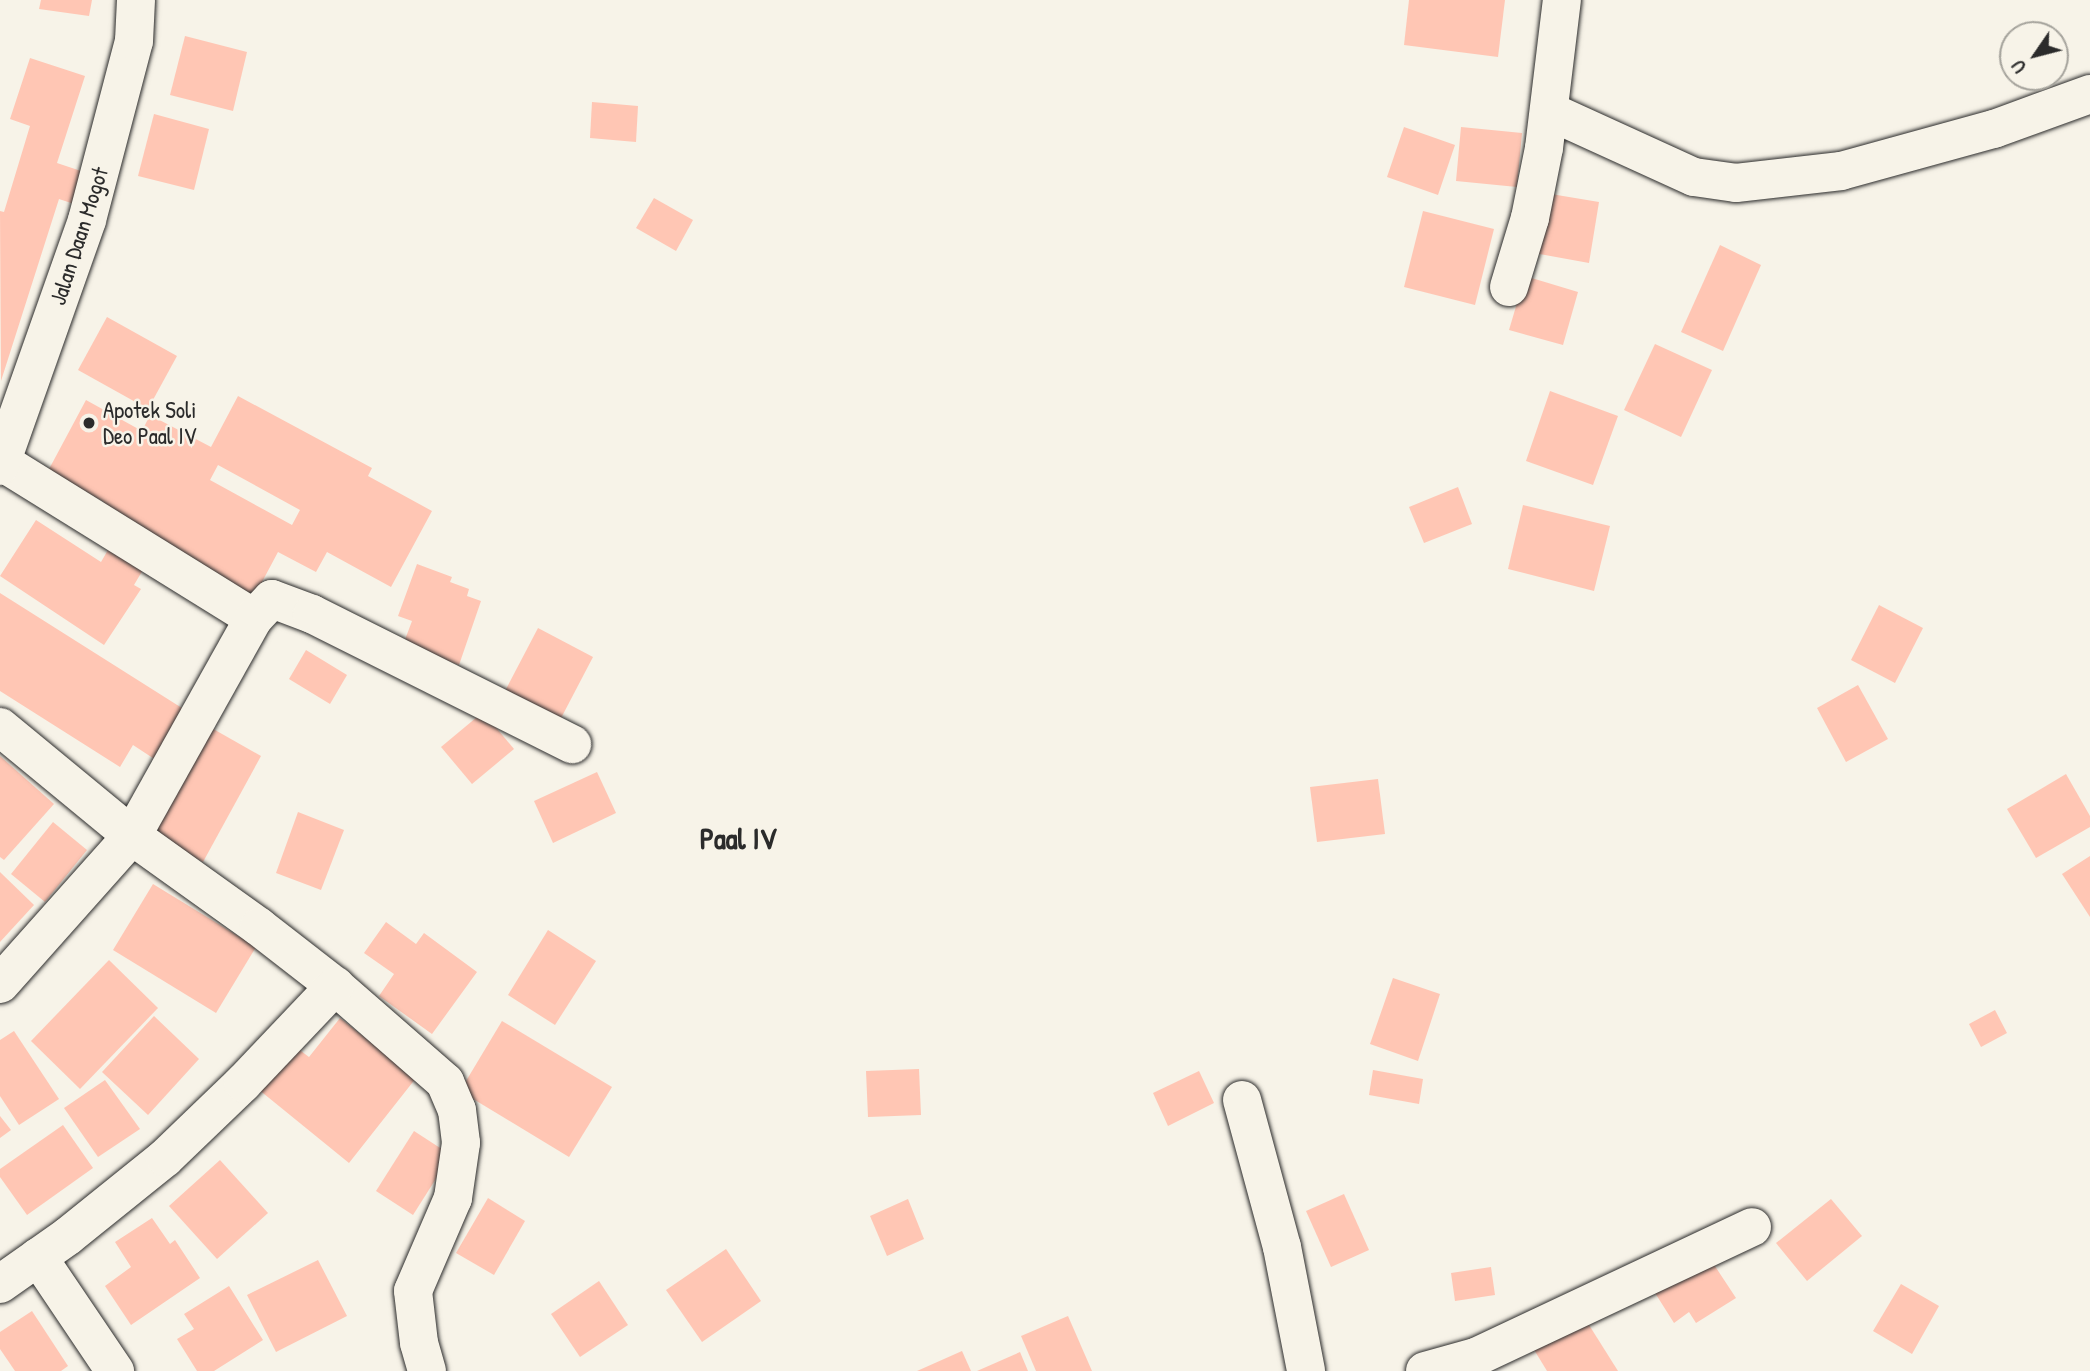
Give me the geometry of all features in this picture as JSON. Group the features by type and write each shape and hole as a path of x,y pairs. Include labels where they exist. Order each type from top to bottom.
{"street":[{"name":"Jalan Daan Mogot","path":"1,464 87,220 134,41 136,0"},
{"path":"1509,287 1530,218 1549,111 1562,0"},
{"path":"1549,111 1694,177 1736,183 1841,171 1994,129 2090,94"},
{"path":"1,464 254,618"},
{"path":"0,984 132,836 254,618 272,599 295,607 572,744"},
{"path":"0,727 132,836 335,986 445,1082 457,1110 461,1143 453,1198 412,1291 426,1371"},
{"path":"0,1284 165,1158 243,1083 335,986"},
{"path":"1242,1100 1282,1247 1306,1371"},
{"path":"1425,1371 1476,1357 1752,1227"},
{"path":"38,1257 115,1371"}],"building":[{"path":"41,0 92,0 89,16 39,9"},
{"path":"1409,0 1505,0 1498,57 1404,45"},
{"path":"185,36 247,52 233,111 170,95"},
{"path":"30,58 85,76 57,163 84,172 74,204 59,199 1,381 0,211 4,212 30,126 10,119"},
{"path":"592,102 638,106 636,142 590,138"},
{"path":"154,114 209,129 194,190 138,176"},
{"path":"1404,127 1455,145 1438,195 1387,177"},
{"path":"1461,127 1522,133 1517,187 1456,181"},
{"path":"1545,193 1599,202 1589,263 1534,253"},
{"path":"654,198 693,220 676,251 636,228"},
{"path":"1423,211 1494,229 1475,305 1404,287"},
{"path":"1720,245 1761,265 1723,351 1681,332"},
{"path":"1525,276 1578,292 1563,345 1509,330"},
{"path":"107,317 177,356 148,409 78,370"},
{"path":"1655,344 1712,370 1681,437 1624,410"},
{"path":"1550,391 1618,416 1593,485 1526,461"},
{"path":"238,396 372,468 368,476 432,511 391,587 327,552 316,572 278,552 254,597 98,512 104,502 48,471 86,400 142,431 150,415 211,447","holes":["218,465 300,510 292,525 210,480"]},
{"path":"1458,487 1472,524 1424,543 1409,507"},
{"path":"1523,505 1610,526 1594,591 1508,569"},
{"path":"36,520 101,562 112,543 147,563 134,585 141,589 104,645 0,576"},
{"path":"417,564 452,577 450,582 469,589 467,596 481,601 459,665 403,645 412,621 398,616"},
{"path":"0,593 193,715 162,764 133,745 120,767 0,691"},
{"path":"1879,605 1923,628 1895,683 1851,660"},
{"path":"538,628 593,657 559,722 504,693"},
{"path":"306,650 347,675 330,704 289,679"},
{"path":"1858,685 1888,739 1846,762 1817,708"},
{"path":"483,712 514,749 472,784 441,747"},
{"path":"208,726 261,756 203,862 150,833"},
{"path":"0,756 54,804 4,860 0,857"},
{"path":"597,772 616,813 553,843 534,801"},
{"path":"2066,774 2090,816 2090,827 2036,858 2007,809"},
{"path":"1378,779 1385,834 1317,842 1310,787"},
{"path":"298,812 344,830 321,890 276,873"},
{"path":"53,822 87,850 45,902 11,874"},
{"path":"2090,856 2090,917 2062,874"},
{"path":"0,872 34,905 0,942"},
{"path":"153,884 256,947 216,1013 113,950"},
{"path":"386,922 416,944 424,933 477,972 432,1034 379,996 394,974 364,953"},
{"path":"548,930 596,961 555,1025 508,995"},
{"path":"109,960 158,1008 80,1089 31,1041"},
{"path":"1393,978 1440,994 1418,1061 1370,1044"},
{"path":"1995,1010 2007,1033 1981,1047 1969,1024"},
{"path":"154,1016 199,1059 148,1115 102,1072"},
{"path":"340,1018 416,1078 349,1163 258,1089 293,1045 309,1057"},
{"path":"502,1021 612,1087 569,1157 460,1091"},
{"path":"14,1031 59,1099 19,1125 0,1096 0,1040"},
{"path":"919,1069 921,1115 868,1117 866,1071"},
{"path":"1373,1070 1423,1079 1419,1104 1369,1095"},
{"path":"1199,1071 1214,1103 1168,1126 1153,1093"},
{"path":"105,1080 140,1129 98,1157 64,1108"},
{"path":"0,1116 11,1130 0,1138"},
{"path":"63,1125 93,1168 27,1215 0,1177 0,1169"},
{"path":"414,1131 451,1155 413,1215 376,1191"},
{"path":"220,1160 268,1213 217,1259 169,1206"},
{"path":"1344,1194 1369,1250 1331,1267 1306,1211"},
{"path":"488,1198 525,1221 494,1275 456,1253"},
{"path":"908,1199 924,1239 887,1256 870,1216"},
{"path":"1831,1199 1862,1236 1807,1281 1776,1243"},
{"path":"152,1218 170,1244 175,1240 200,1278 131,1325 105,1286 131,1267 115,1242"},
{"path":"726,1249 761,1301 702,1342 666,1290"},
{"path":"1705,1251 1736,1298 1696,1323 1689,1312 1674,1323 1650,1285"},
{"path":"318,1260 347,1316 276,1352 247,1295"},
{"path":"1491,1267 1495,1295 1455,1301 1451,1273"},
{"path":"599,1281 628,1325 580,1357 551,1314"},
{"path":"1901,1284 1939,1306 1912,1354 1873,1331"},
{"path":"229,1286 263,1340 214,1371 197,1371 177,1339 194,1329 184,1314"},
{"path":"32,1311 68,1366 61,1371 15,1371 0,1349 0,1332"},
{"path":"1068,1316 1092,1371 1036,1371 1021,1336"},
{"path":"1584,1317 1618,1371 1547,1371 1533,1348"},
{"path":"962,1351 971,1371 917,1371"},
{"path":"1020,1352 1028,1371 977,1371"}],"place":[{"name":"Apotek Soli Deo Paal IV","path":"89,423"}],"district":[{"name":"Paal IV","path":"738,838"}]}
